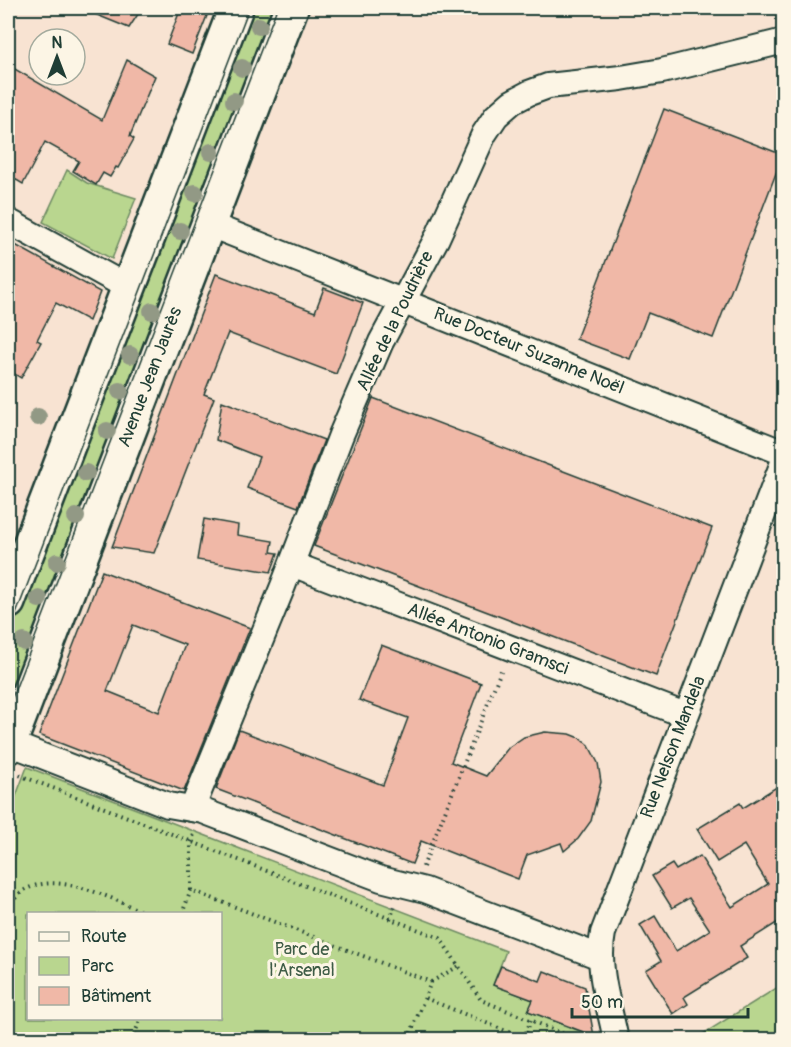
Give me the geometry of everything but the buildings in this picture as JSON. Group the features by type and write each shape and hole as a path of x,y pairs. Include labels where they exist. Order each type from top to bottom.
{"main road":[{"path":"8,602 236,8"},
{"name":"Avenue Jean Jaurès","path":"8,754 291,8"}],"street":[{"name":"Allée de la Poudrière","path":"192,809 292,564 341,435 381,342 437,238 484,134 496,116 512,102 548,86 662,71 783,41"},
{"path":"8,221 129,288"},
{"name":"Rue Docteur Suzanne Noël","path":"208,224 783,453"},
{"name":"Rue Nelson Mandela","path":"616,1040 600,957 608,915 783,460"},
{"name":"Allée Antonio Gramsci","path":"292,564 685,715"},
{"path":"8,754 168,805 203,811 381,879 425,890 600,957"}],"path":[{"path":"390,919 403,885 421,872 510,648"},
{"path":"8,754 191,842 440,938 481,1000 579,1040"},
{"path":"183,912 191,890 191,842"},
{"path":"8,908 22,891 42,883 61,883 90,891 143,912"},
{"path":"191,890 431,982"},
{"path":"408,1040 431,982 459,966"},
{"path":"425,998 526,1039 531,1020"},
{"path":"132,1040 140,1020"}],"green space":[{"path":"244,8 282,8 8,722 8,621"},
{"path":"67,170 87,183 136,198 112,259 43,222"},
{"name":"Parc de l'Arsenal","path":"27,767 506,951 493,985 533,1000 529,1011 600,1039 8,1039 8,817"},
{"path":"783,984 783,1039 695,1039"}],"tram line":[{"path":"8,635 249,8"},
{"path":"8,708 277,8"}]}
